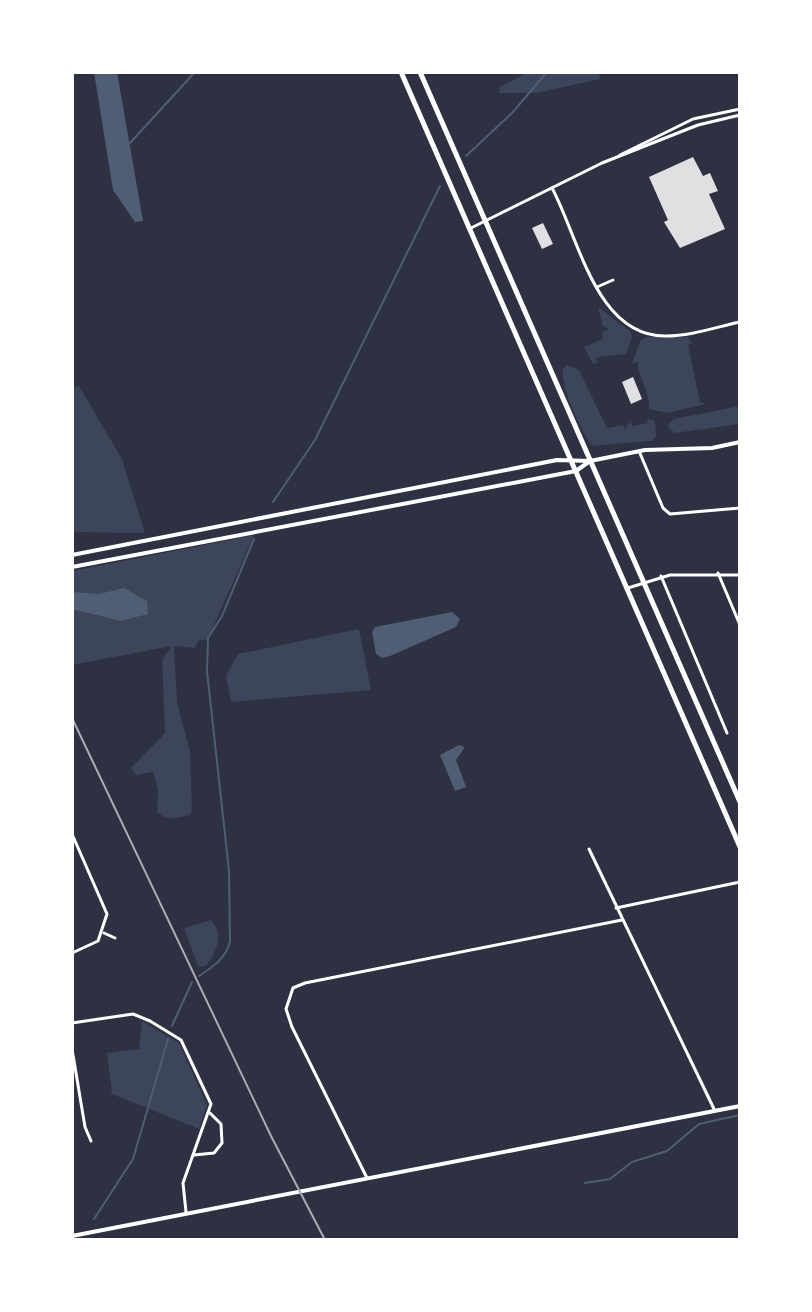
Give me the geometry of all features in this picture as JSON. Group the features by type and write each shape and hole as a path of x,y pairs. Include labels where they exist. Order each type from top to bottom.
{"main road":[{"path":"402,72 740,847"},
{"path":"420,72 740,802"},
{"path":"72,555 570,458 590,461 639,451 712,448 740,442"},
{"path":"72,567 576,471 590,461"},
{"path":"72,1236 740,1106"}],"street":[{"path":"469,229 693,119 740,109"},
{"path":"616,157 698,125 740,115"},
{"path":"552,188 603,301 619,319 640,332 655,336 679,335 740,322"},
{"path":"597,287 613,280"},
{"path":"639,451 663,508 670,514 740,508"},
{"path":"718,573 740,625"},
{"path":"628,588 661,576 740,575"},
{"path":"661,576 727,733"},
{"path":"72,834 107,909 104,933 91,947 72,953"},
{"path":"589,849 715,1111"},
{"path":"616,908 740,882"},
{"path":"367,1178 292,1027 286,1009 293,988 305,983 622,920"},
{"path":"104,933 115,938"},
{"path":"72,1023 133,1014 178,1037 210,1101 210,1113 183,1187 186,1212"},
{"path":"72,1049 85,1127 91,1141"},
{"path":"194,1155 214,1153 222,1143 221,1124 210,1113"}],"shaded area":[{"path":"94,72 117,72 143,221 135,222 113,190"},
{"path":"528,72 599,72 600,79 536,93 499,93 500,87"},
{"path":"598,307 630,331 632,337 626,354 596,357 597,363 593,364 584,347 603,339 602,333 609,329 603,326"},
{"path":"646,337 687,337 693,343 688,345 700,402 706,404 668,413 649,409 638,362 632,364 640,341"},
{"path":"567,365 579,370 607,428 623,425 625,429 630,422 633,426 647,423 648,418 655,421 656,436 652,441 592,446 568,397 563,377 563,369"},
{"path":"79,386 122,459 145,533 72,532 72,388"},
{"path":"740,406 740,424 675,433 667,426 674,419"},
{"path":"254,535 208,639 198,641 195,648 174,646 177,702 190,752 192,810 190,815 165,817 157,812 158,789 153,772 136,775 131,768 165,733 162,659 172,646 72,665 72,571"},
{"path":"124,588 147,601 148,614 121,621 72,609 72,592 99,594"},
{"path":"452,612 460,619 456,627 390,656 382,658 376,654 372,632 375,627"},
{"path":"359,629 371,690 231,702 226,676 238,654"},
{"path":"459,745 465,747 456,760 466,787 455,791 440,755"},
{"path":"211,920 217,931 218,943 206,966 198,967 184,928"},
{"path":"142,1021 179,1043 207,1105 199,1129 112,1094 107,1053 139,1049"}],"building":[{"path":"693,157 703,176 710,173 718,191 709,194 725,229 680,248 664,222 668,220 649,177"},
{"path":"543,223 553,244 542,249 532,228"},
{"path":"633,377 642,399 631,404 622,382"}],"waterway":[{"path":"130,143 195,72"},
{"path":"466,156 512,113 547,72"},
{"path":"273,502 315,440 440,186"},
{"path":"199,976 223,957 230,941 229,871 207,671 208,638 222,616 254,539"},
{"path":"172,1026 192,982"},
{"path":"94,1219 133,1159 168,1039"},
{"path":"585,1183 610,1179 632,1162 667,1151 699,1124 740,1115"}],"railway":[{"path":"72,718 271,1136 325,1240"}]}
